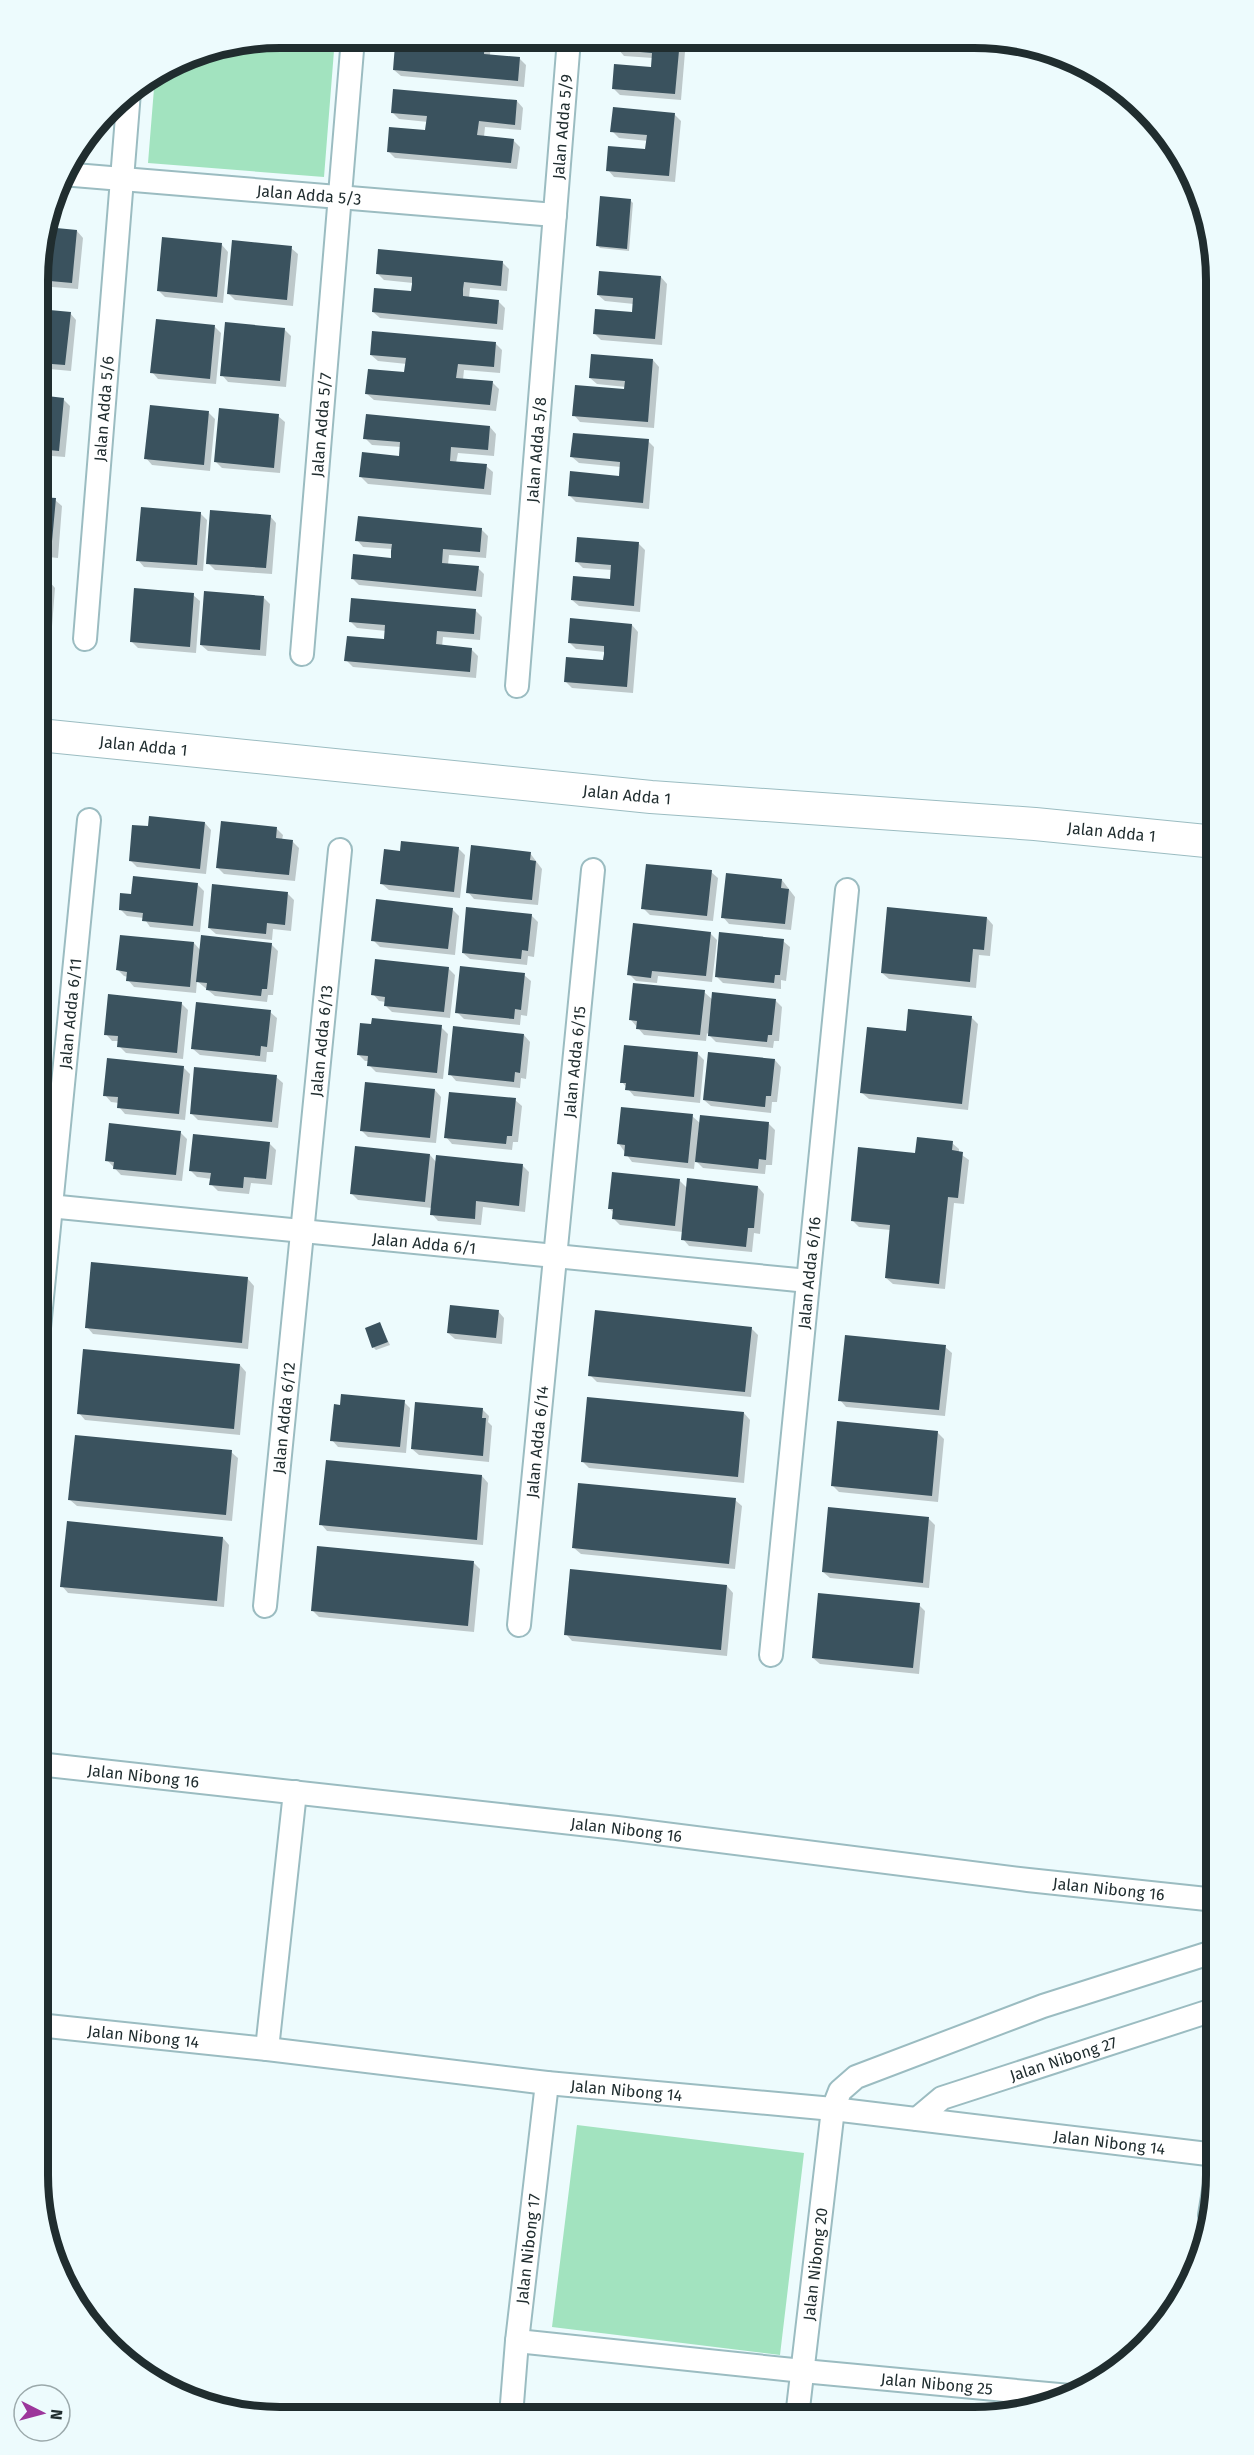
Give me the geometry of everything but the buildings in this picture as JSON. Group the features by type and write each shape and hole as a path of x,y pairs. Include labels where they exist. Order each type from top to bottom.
{"street":[{"path":"340,197 351,48"},
{"name":"Jalan Adda 5/9","path":"555,215 568,48"},
{"name":"Jalan Adda 5/6","path":"84,639 128,104"},
{"name":"Jalan Adda 5/3","path":"73,175 555,215"},
{"name":"Jalan Adda 5/7","path":"302,654 340,197"},
{"name":"Jalan Adda 5/8","path":"516,686 555,215"},
{"name":"Jalan Adda 1","path":"48,736 651,797 1035,824 1206,841"},
{"name":"Jalan Adda 6/11","path":"48,1180 89,820"},
{"name":"Jalan Adda 6/13","path":"302,1231 340,850"},
{"name":"Jalan Adda 6/15","path":"555,1256 593,870"},
{"name":"Jalan Adda 6/16","path":"771,1655 847,890"},
{"name":"Jalan Adda 6/1","path":"48,1206 808,1281"},
{"name":"Jalan Adda 6/12","path":"265,1606 302,1231"},
{"name":"Jalan Adda 6/14","path":"519,1625 555,1256"},
{"name":"Jalan Nibong 16","path":"48,1765 617,1828 1017,1878 1206,1899"},
{"path":"267,2049 295,1792"},
{"path":"833,2109 840,2091 856,2077 1044,2006 1206,1954"},
{"name":"Jalan Nibong 27","path":"917,2119 942,2098 1206,2012"},
{"name":"Jalan Nibong 14","path":"48,2026 267,2049 547,2083 833,2109 1206,2154"},
{"name":"Jalan Nibong 17","path":"512,2407 517,2341 547,2083"},
{"name":"Jalan Nibong 20","path":"798,2407 833,2109"},
{"name":"Jalan Nibong 25","path":"517,2341 1051,2394"}],"green space":[{"path":"264,48 334,48 324,177 148,163 154,85 205,60 234,52"},
{"path":"577,2125 804,2153 780,2355 552,2327"}]}
